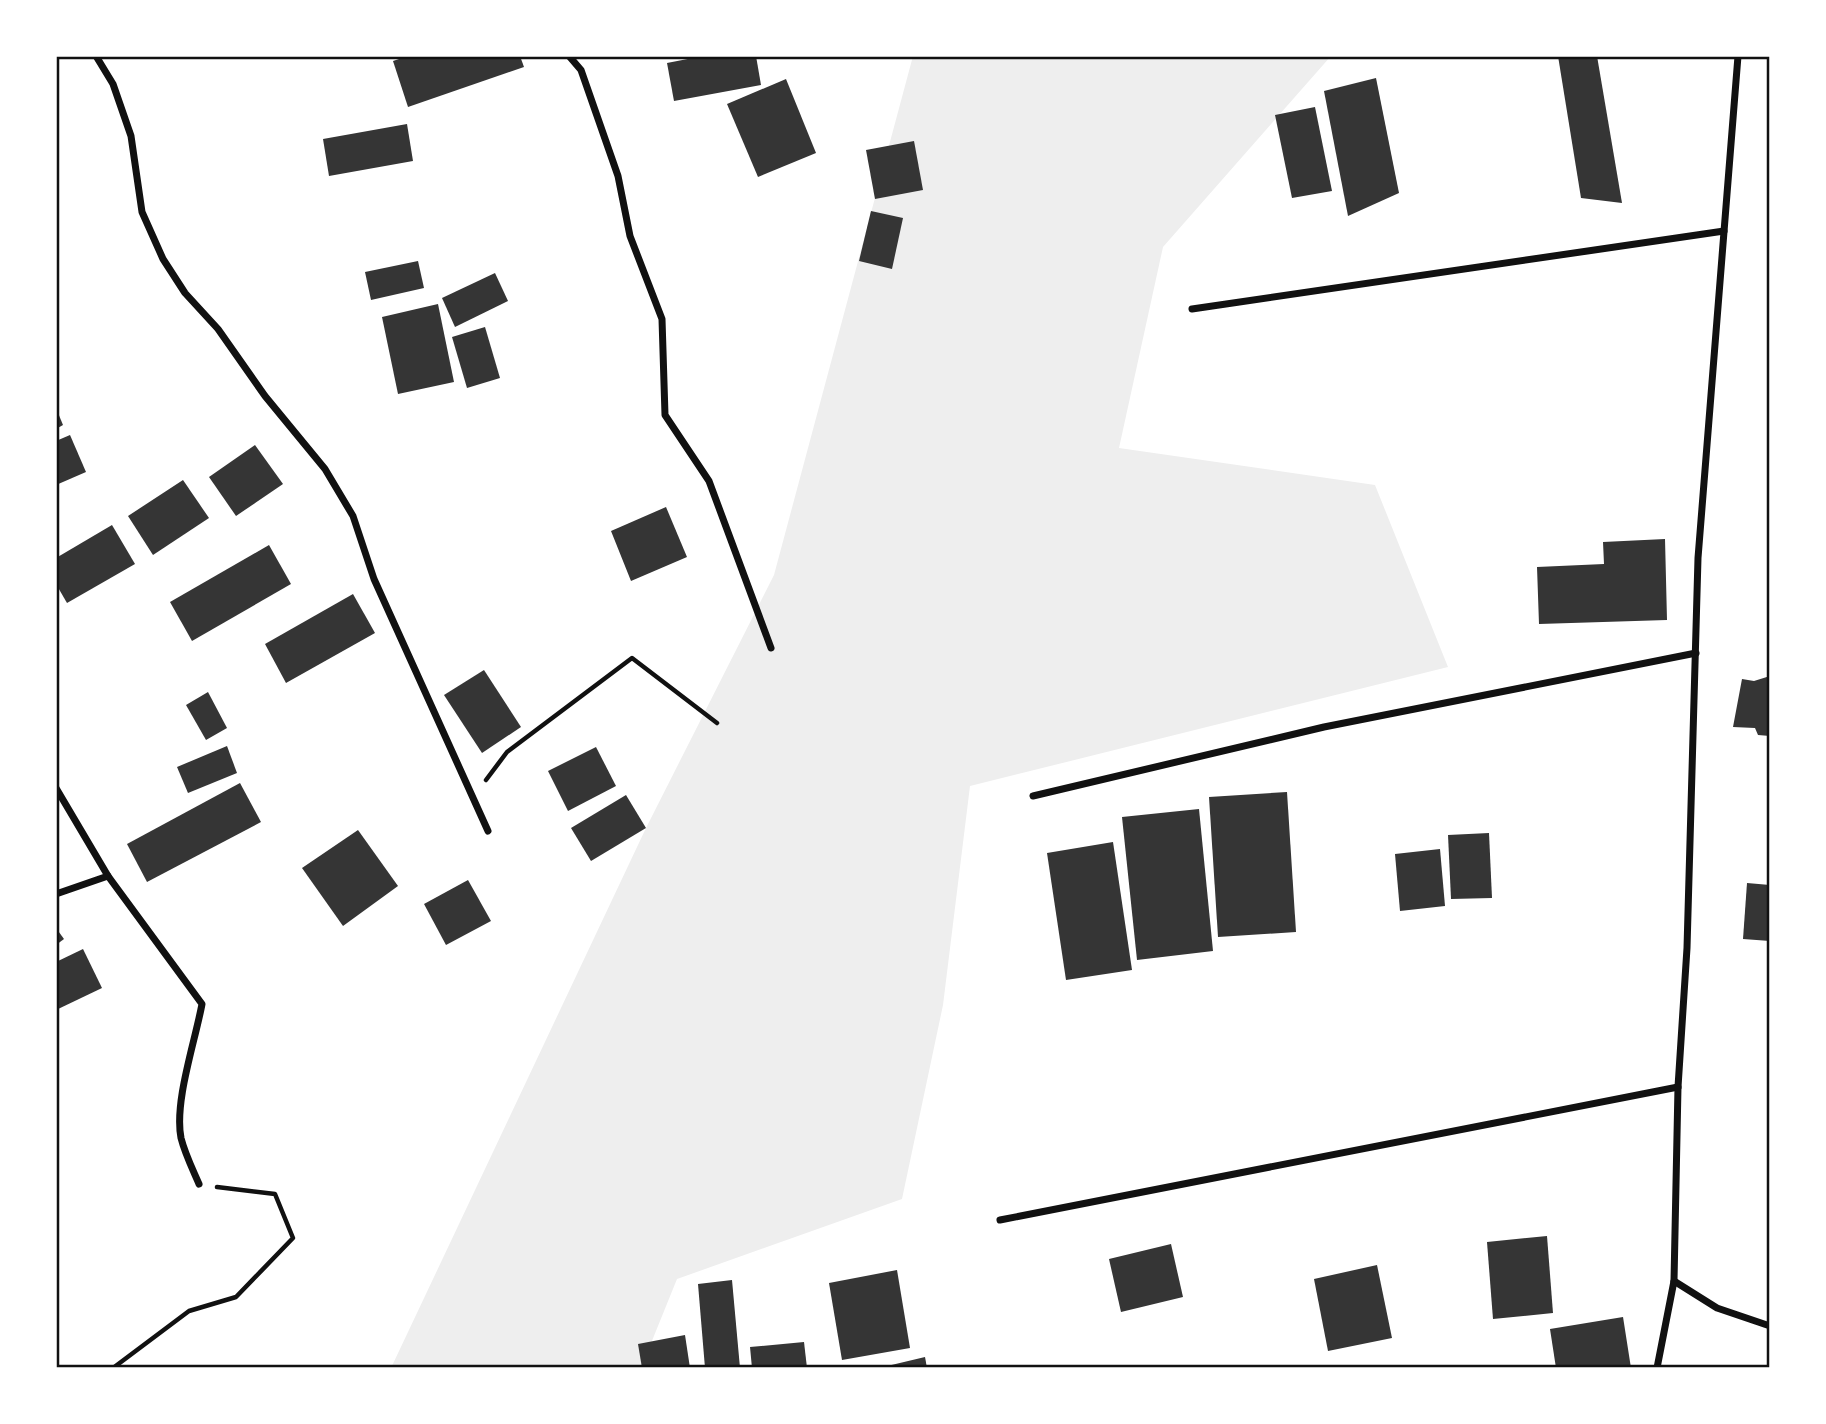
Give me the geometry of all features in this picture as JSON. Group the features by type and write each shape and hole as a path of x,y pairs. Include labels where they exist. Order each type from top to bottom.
{"street":[{"path":"96,56 113,84 131,136 142,212 163,259 186,293 218,329 265,396 325,469 353,516 374,579 488,831"},
{"path":"569,56 581,70 614,164 630,236 662,319 665,415 709,481 771,648"},
{"path":"1657,1368 1674,1280 1678,1087 1687,948 1698,558 1738,56"},
{"path":"1192,309 1724,231"},
{"path":"1033,796 1324,727 1696,653"},
{"path":"56,788 108,876 202,1004 194,1050 183,1084 181,1137 199,1184"},
{"path":"56,894 108,876"},
{"path":"1000,1220 1678,1087"},
{"path":"1674,1280 1717,1308 1770,1326"}],"path":[{"path":"473,797 507,752 632,658 717,723"},
{"path":"113,1368 189,1311 236,1297 293,1238 275,1194 199,1184"}],"shaded area":[{"path":"913,56 1331,56 1163,247 1119,448 1375,485 1448,667 970,786 943,1005 902,1199 677,1279 641,1368 391,1368 646,828 774,575"}],"building":[{"path":"408,56 520,56 524,67 408,107 393,61"},
{"path":"703,56 756,56 761,85 674,101 667,63"},
{"path":"1558,56 1597,56 1622,203 1581,198"},
{"path":"1376,78 1399,193 1348,216 1324,91"},
{"path":"786,79 816,153 758,177 727,104"},
{"path":"1315,107 1332,191 1292,198 1275,115"},
{"path":"407,124 413,161 329,176 323,139"},
{"path":"914,141 923,190 875,199 866,150"},
{"path":"871,211 903,218 892,269 859,261"},
{"path":"418,261 424,288 371,300 365,272"},
{"path":"495,273 508,301 455,327 442,298"},
{"path":"438,304 454,382 398,394 382,317"},
{"path":"485,327 500,378 467,388 452,337"},
{"path":"56,408 63,425 56,429"},
{"path":"70,435 86,472 56,485 56,441"},
{"path":"255,445 283,484 236,516 209,477"},
{"path":"183,480 209,518 153,555 128,516"},
{"path":"666,507 687,557 631,581 611,531"},
{"path":"112,525 135,564 67,603 56,584 56,558"},
{"path":"1665,539 1667,620 1539,624 1537,567 1604,564 1603,542"},
{"path":"269,545 291,584 192,641 170,602"},
{"path":"353,594 375,633 286,683 265,644"},
{"path":"484,670 521,727 482,753 444,695"},
{"path":"1770,676 1770,736 1758,735 1755,728 1733,727 1742,679 1754,681"},
{"path":"208,692 227,728 206,740 186,705"},
{"path":"227,746 237,773 188,793 177,767"},
{"path":"596,747 616,786 568,811 548,771"},
{"path":"240,783 261,822 147,882 127,844"},
{"path":"1287,792 1296,932 1218,937 1209,797"},
{"path":"626,795 646,828 591,861 571,828"},
{"path":"1199,809 1213,951 1137,960 1122,817"},
{"path":"358,830 398,886 343,926 302,868"},
{"path":"1489,833 1492,898 1451,899 1448,835"},
{"path":"1113,842 1132,970 1066,980 1047,853"},
{"path":"1440,849 1445,906 1400,911 1395,854"},
{"path":"468,880 491,921 446,945 424,904"},
{"path":"1747,883 1770,885 1770,941 1743,939"},
{"path":"56,928 64,939 56,945"},
{"path":"83,949 102,988 56,1010 56,962"},
{"path":"1547,1236 1553,1313 1493,1319 1487,1242"},
{"path":"1171,1244 1183,1297 1121,1312 1109,1259"},
{"path":"1377,1265 1392,1338 1328,1351 1314,1279"},
{"path":"897,1270 910,1348 842,1360 829,1283"},
{"path":"732,1280 740,1368 705,1368 698,1284"},
{"path":"1623,1317 1631,1368 1556,1368 1550,1329"},
{"path":"685,1335 690,1368 642,1368 638,1344"},
{"path":"804,1342 807,1368 752,1368 750,1347"},
{"path":"925,1357 927,1368 883,1368 883,1367"}]}
